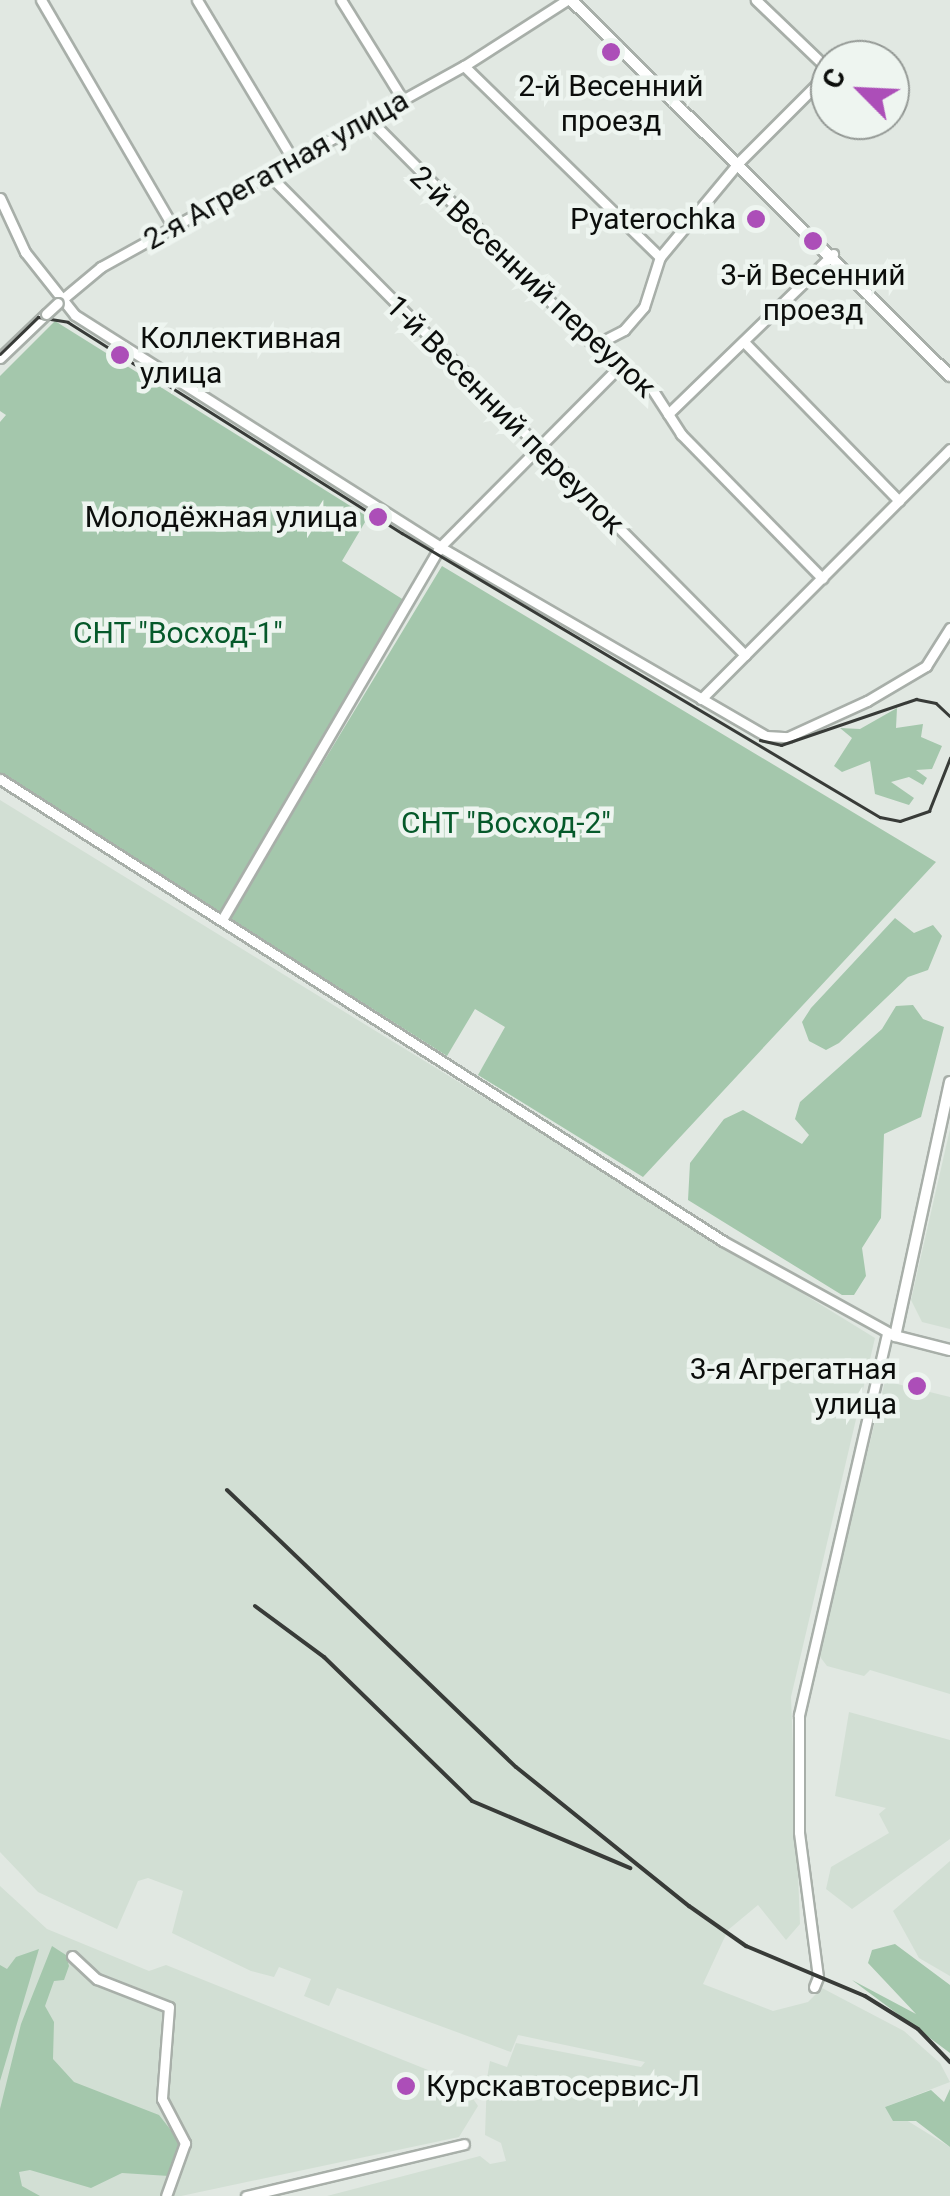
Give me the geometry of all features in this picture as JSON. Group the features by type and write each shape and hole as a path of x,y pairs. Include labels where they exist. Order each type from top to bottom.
{"street":[{"path":"41,0 172,227"},
{"path":"197,0 292,158"},
{"path":"341,0 404,100"},
{"path":"569,0 740,161 950,376"},
{"name":"2-я Агрегатная улица","path":"0,358 91,273 292,158 464,66 569,0"},
{"path":"756,0 810,53"},
{"path":"464,66 660,258"},
{"path":"594,346 624,330 644,308 660,258 740,161 810,92"},
{"name":"2-й Весенний переулок","path":"367,117 617,370 652,389 668,414 822,578"},
{"name":"1-й Весенний переулок","path":"267,173 536,450 745,655"},
{"path":"0,198 25,252 59,302 144,361 440,547 766,736 788,737 926,666 950,628"},
{"path":"668,414 833,254"},
{"path":"744,342 900,501"},
{"path":"223,918 440,547 617,370"},
{"path":"701,699 950,449"},
{"path":"0,779 64,824 223,918 520,1114 891,1336 950,1350"},
{"path":"814,1987 818,1977 800,1832 800,1715 950,1082"},
{"path":"72,1956 97,1979 169,2007 162,2098 185,2143 166,2196"},
{"path":"246,2196 464,2144"}],"shaded area":[{"path":"0,800 875,1338 791,1697 800,1924 786,1940 758,1905 728,1930 703,1984 773,2011 808,2002 822,1988 904,2031 940,2063 950,2082 885,2107 950,2147 950,2196 327,2196 480,2156 490,2164 506,2161 501,2143 485,2135 487,2078 490,2061 507,2067 516,2043 641,2067 645,2062 518,2035 511,2052 337,1988 329,2006 304,1996 311,1979 279,1967 274,1977 251,1971 172,1933 183,1891 148,1878 138,1881 117,1929 38,1892 0,1852"},
{"path":"950,1129 950,1329 922,1322 911,1300"},
{"path":"885,1381 950,1397 950,1694 870,1670 864,1676 827,1666 818,1654"},
{"path":"849,1712 950,1740 950,1839 852,1909 826,1889 831,1867 889,1833 879,1814 886,1808 835,1796"},
{"path":"950,1861 950,1976 919,1958 893,1911"},
{"path":"0,1886 47,1929 149,1971 166,1965 463,2084 478,2106 459,2137 181,2196 0,2196"}],"green space":[{"name":"СНТ \"Восход-1\"","path":"55,321 368,517 342,561 407,602 221,913 0,773 0,422 6,415 0,411 0,376"},
{"name":"СНТ \"Восход-2\"","path":"442,566 936,862 643,1177 478,1075 505,1027 475,1009 447,1056 229,918"},
{"path":"897,708 896,728 923,724 921,737 942,746 932,769 916,770 927,778 923,785 909,777 891,782 914,798 909,805 875,794 870,761 842,772 834,766 852,738 840,728 860,729"},
{"path":"895,918 914,933 933,925 942,936 928,970 908,977 839,1043 826,1050 809,1041 802,1022 811,1008"},
{"path":"913,1005 923,1019 944,1027 921,1117 884,1134 881,1218 862,1248 866,1276 854,1295 842,1295 688,1200 690,1163 724,1119 743,1110 802,1144 809,1135 795,1119 800,1102 882,1029 896,1006"},
{"path":"895,1944 950,1985 950,2053 852,1980 916,2014 868,1963 872,1950"},
{"path":"52,1946 66,1955 69,1966 64,1980 54,1981 45,2006 54,2022 53,2059 74,2082 159,2115 181,2143 169,2176 122,2173 91,2188 30,2170 19,2172 22,2186 40,2196 0,2196 0,2109 21,2024"},
{"path":"39,1949 0,2081 0,1965 7,1969 16,1957"},
{"path":"950,2089 950,2147 916,2121 893,2121 885,2107 931,2090 944,2102"}],"tram line":[{"path":"0,354 38,317 68,322 402,533 880,817 900,821 929,811 950,758"},
{"path":"760,740 781,745 916,699 936,703 950,716"}],"railway":[{"path":"227,1490 516,1767 689,1906 746,1946 865,1996 918,2029 950,2062"},
{"path":"255,1606 324,1657 472,1801 630,1868"}],"place":[{"name":"2-й Весенний проезд","path":"611,52"},
{"name":"Pyaterochka","path":"756,219"},
{"name":"3-й Весенний проезд","path":"813,241"},
{"name":"Коллективная улица","path":"120,355"},
{"name":"Молодёжная улица","path":"378,517"},
{"name":"3-я Агрегатная улица","path":"917,1386"},
{"name":"Курскавтосервис-Л","path":"406,2086"}]}
